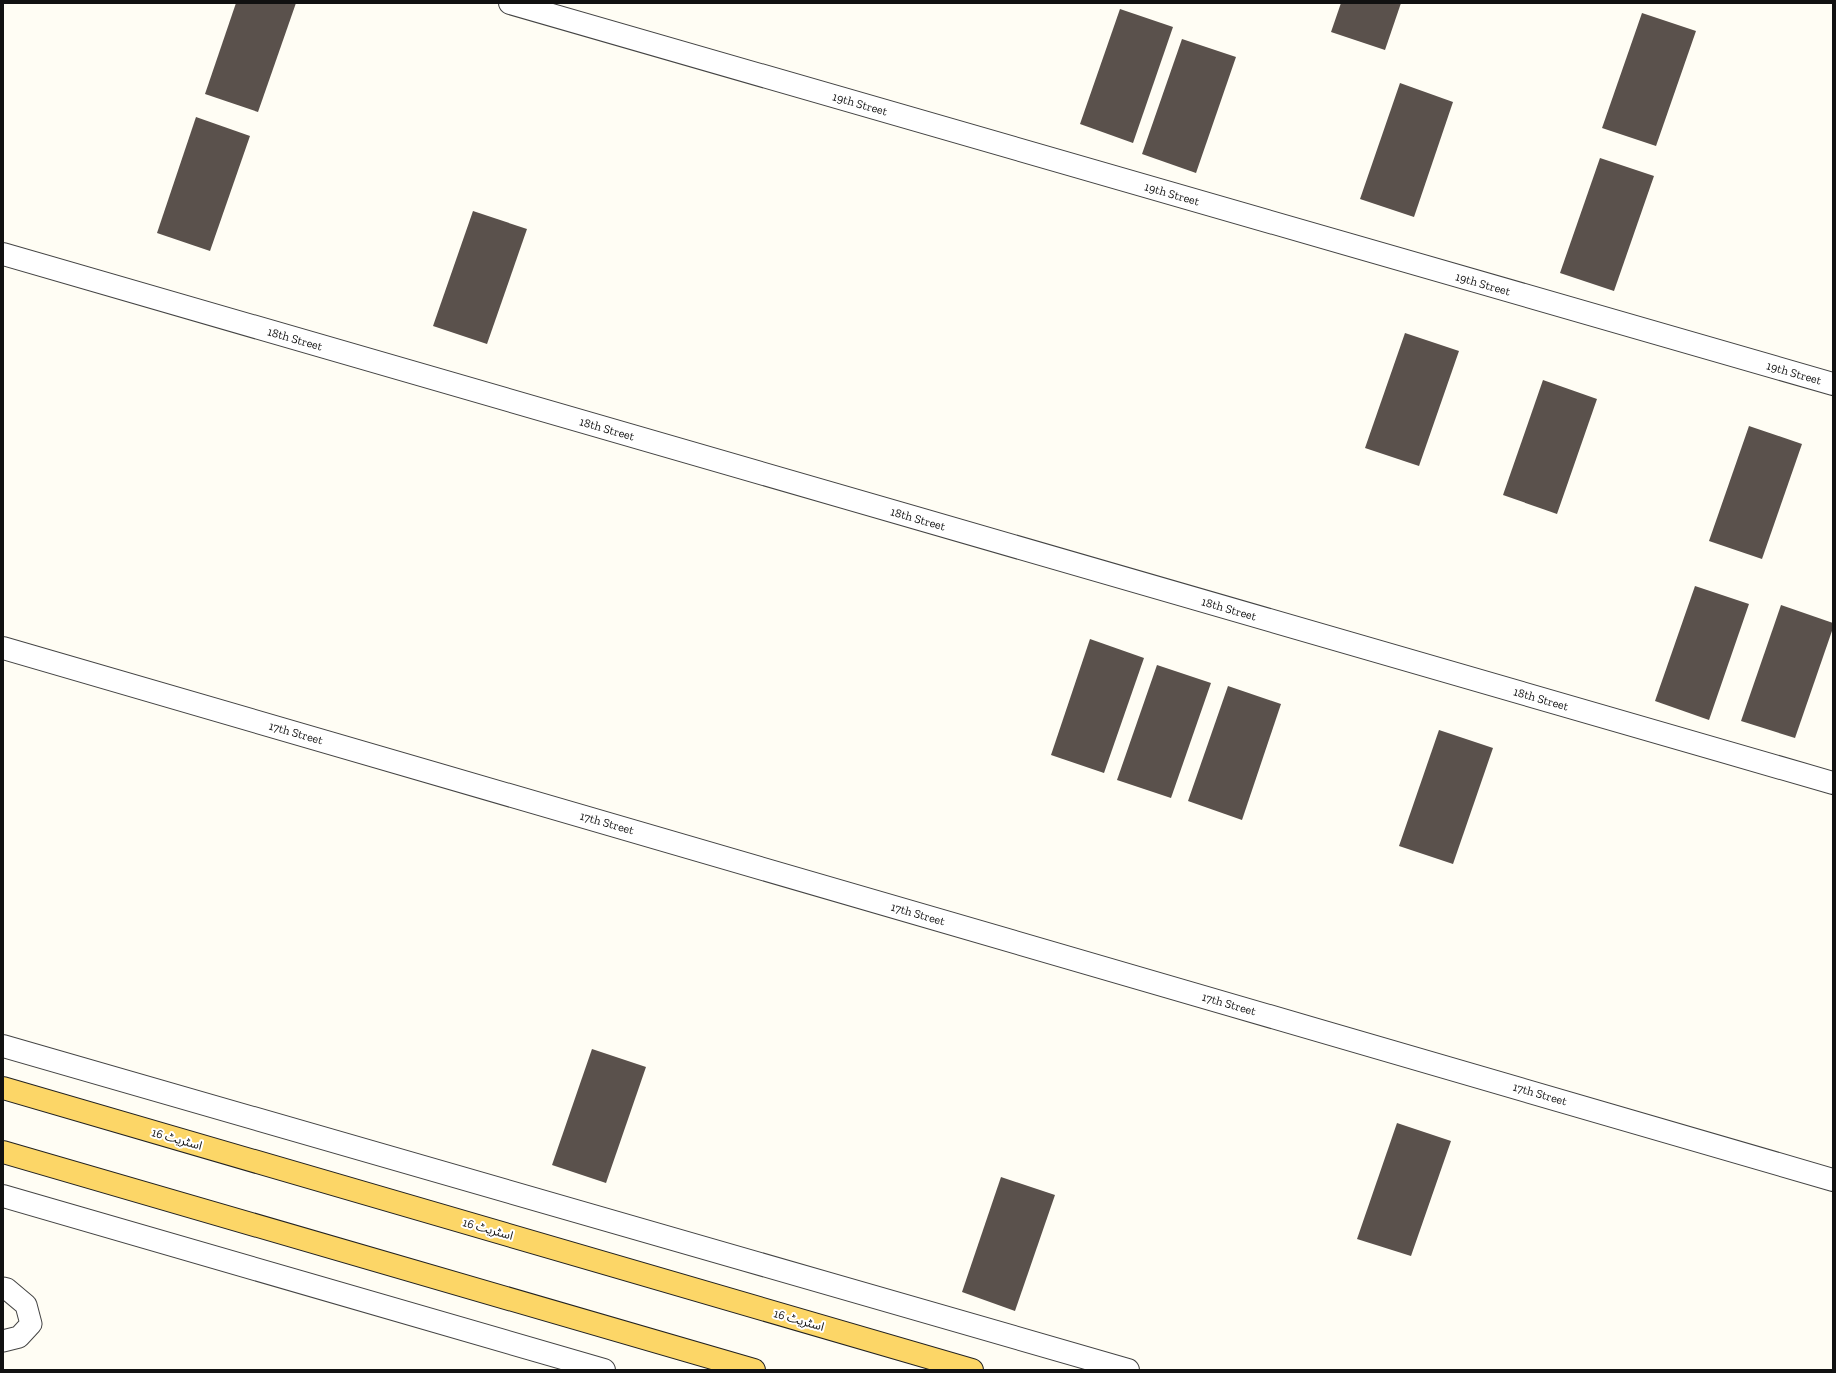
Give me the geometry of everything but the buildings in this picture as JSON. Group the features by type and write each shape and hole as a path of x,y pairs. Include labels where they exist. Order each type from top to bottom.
{"main road":[{"name":"اسٹریٹ 16","path":"3,1088 972,1370"},
{"path":"3,1152 754,1370"}],"street":[{"name":"19th Street","path":"510,3 1833,384"},
{"name":"18th Street","path":"3,254 1833,783"},
{"name":"17th Street","path":"3,648 1833,1180"},
{"path":"3,1046 1128,1370"},
{"path":"3,1196 604,1370"}],"lane":[{"path":"3,1288 7,1289 26,1305 31,1324 19,1337 3,1341"}]}
